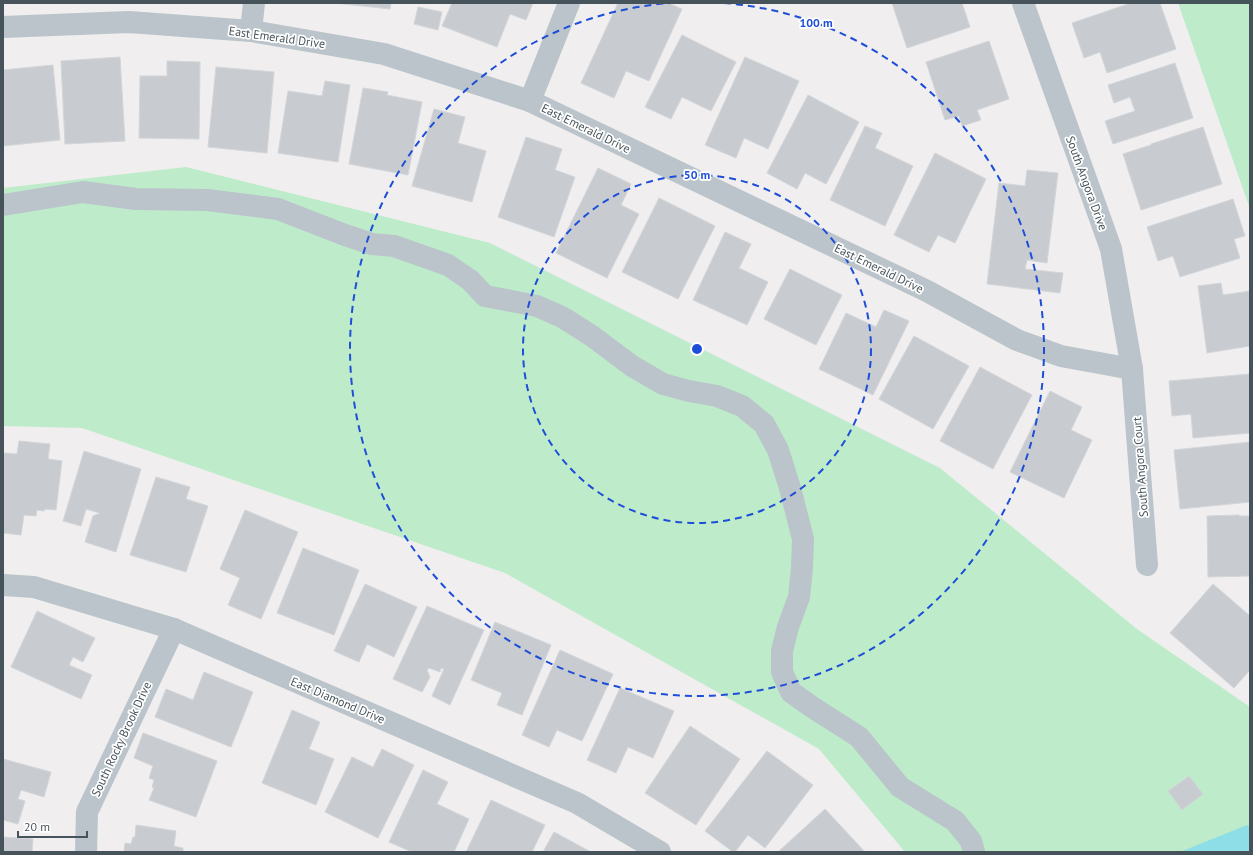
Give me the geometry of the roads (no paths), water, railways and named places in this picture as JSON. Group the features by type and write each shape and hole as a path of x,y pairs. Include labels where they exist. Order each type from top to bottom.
{"street":[{"path":"251,31 254,3"},
{"path":"530,101 569,3"},
{"name":"South Angora Drive","path":"1024,3 1111,249 1132,369"},
{"name":"East Emerald Drive","path":"3,27 129,22 251,31 384,54 530,101 927,291 1017,340 1061,356 1132,369"},
{"path":"3,205 83,192 136,199 207,200 278,209 372,244 394,246 448,265 470,280 485,296 537,306 562,317 592,336 632,366 663,384 716,396 742,406 764,424 778,450 790,488 802,539 802,568 799,598 788,626 782,651 782,672 790,692 859,737 900,787 955,821 970,840 974,852"},
{"name":"South Angora Court","path":"1132,369 1147,565"},
{"name":"East Diamond Drive","path":"3,585 34,587 174,630 577,804 660,852"},
{"name":"South Rocky Brook Drive","path":"86,852 87,812 174,630"}],"water":[{"path":"1247,825 1250,827 1250,852 1180,852"}]}
